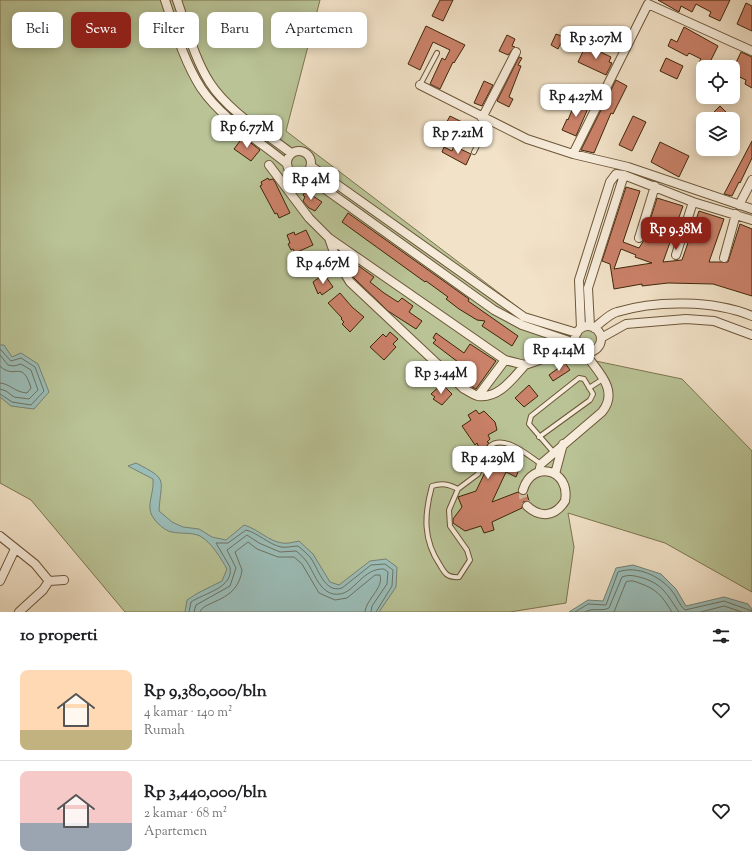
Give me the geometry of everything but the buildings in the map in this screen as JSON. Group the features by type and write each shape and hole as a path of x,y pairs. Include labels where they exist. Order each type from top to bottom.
{"street":[{"path":"165,0 183,52 202,89 220,110 286,163 292,174 304,174 494,310 522,325 579,347 588,353 596,350 601,342 600,334 592,327 588,288 624,175"},
{"path":"177,0 201,67 210,84 226,102 292,153"},
{"path":"572,154 649,2 738,46 752,51"},
{"path":"486,119 516,52"},
{"path":"420,85 527,140 572,154 628,167 752,209"},
{"path":"220,110 226,102"},
{"path":"286,163 288,156 292,153 299,150 306,153 310,159 311,166 519,314 545,325 579,330 592,327 616,312 653,306 705,305 719,307 752,316"},
{"path":"269,165 309,218 329,238 505,360 525,365"},
{"path":"304,174 311,166"},
{"path":"523,490 528,478 540,468 553,452 606,406 609,390 603,379 579,347 579,280 610,182 616,174 624,175 655,186 693,202 752,220"},
{"path":"740,205 752,180"},
{"path":"639,238 655,186"},
{"path":"676,255 693,202"},
{"path":"724,258 736,214"},
{"path":"329,238 337,261 350,282 464,389 478,396 492,394 503,389 525,365 579,347"},
{"path":"601,338 626,324 686,318 714,321 752,335"},
{"path":"478,396 505,360"},
{"path":"555,474 563,444"},
{"path":"527,506 534,512 540,514 554,512 560,508 566,493 565,486 561,479 555,474 540,468"},
{"path":"0,536 35,564 49,580 64,580"},
{"path":"0,581 15,549"},
{"path":"19,612 43,590 49,580"}],"lane":[{"path":"420,85 437,53"},
{"path":"474,152 486,119"},
{"path":"539,436 590,400 593,394 584,379 580,378 532,416 529,424 539,436 553,452 560,459"},
{"path":"589,388 603,379"},
{"path":"490,446 498,442 507,444 540,468"},
{"path":"458,489 444,484 432,486 427,518 428,542 446,575 452,577 459,577 470,560 467,550 450,526 449,510 458,489 478,474 484,460"}],"green space":[{"path":"0,0 320,0 317,12 271,12 271,48 308,48 286,131 586,359 682,379 752,451 752,592 665,543 568,513 574,547 566,603 510,612 125,612 31,500 0,483"},
{"path":"588,330 594,333 597,339 594,345 588,348 582,345 579,339 582,333"}],"water":[{"path":"0,345 4,345 12,357 21,353 38,364 49,392 34,409 11,406 0,397"},
{"path":"136,463 154,473 161,481 159,511 172,522 183,527 199,529 212,537 226,540 244,525 277,542 286,543 299,541 313,554 330,582 339,585 370,561 386,559 397,567 396,587 379,612 185,612 187,600 222,581 227,569 212,546 200,536 169,531 155,520 150,509 153,479 128,466"},
{"path":"633,565 661,574 676,589 686,606 724,597 748,604 752,609 752,612 569,612 588,600 603,601 616,568"}],"tunnel":[{"path":"523,490 523,497 527,506"}]}
